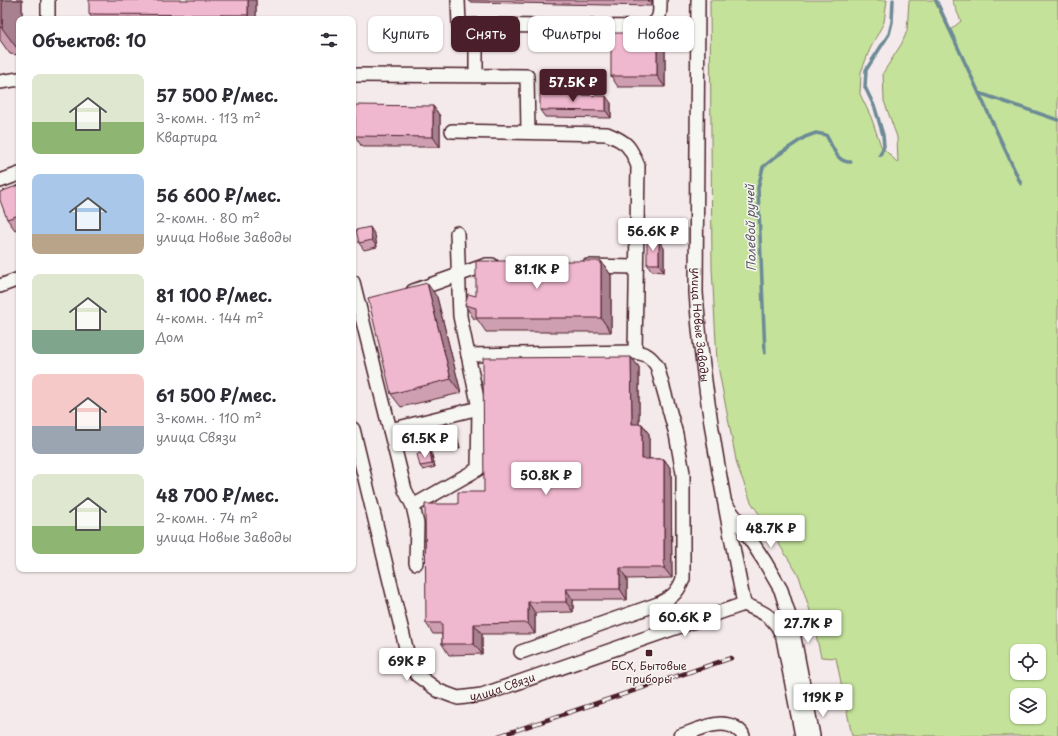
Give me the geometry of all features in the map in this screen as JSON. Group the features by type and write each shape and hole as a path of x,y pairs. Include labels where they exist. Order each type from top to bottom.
{"street":[{"path":"48,0 48,16"},
{"path":"458,0 459,16"},
{"path":"520,26 647,28 655,24 659,16 660,0"},
{"name":"улица Новые Заводы","path":"698,0 696,292 702,362 725,504 744,604"},
{"path":"476,52 476,76"},
{"path":"356,75 527,76 528,132"},
{"path":"0,82 16,79"},
{"path":"452,131 607,134 620,139 631,150 638,166 635,352"},
{"path":"0,181 16,175"},
{"path":"413,506 478,469 479,408 460,316 457,233"},
{"path":"400,296 486,265 502,265"},
{"path":"573,266 636,267"},
{"path":"0,286 16,280"},
{"path":"356,294 405,490 413,506 417,524 416,563"},
{"path":"359,307 372,304"},
{"path":"468,355 645,353 652,358 657,366 676,434 683,473 683,579 678,590 670,598 664,601 521,652"},
{"path":"390,430 479,408"},
{"name":"улица Связи","path":"356,441 409,660 417,675 439,691 458,698 482,695 744,604"},
{"name":"улица Новые Заводы","path":"725,504 765,562 781,590 791,622 813,736"},
{"path":"744,604 763,612 780,628 802,736"},
{"path":"680,736 718,723 731,724 742,733 743,736"}],"green space":[{"path":"710,0 887,0 884,22 870,49 861,72 860,94 871,117 881,146 898,163 897,137 884,101 883,73 902,43 907,31 909,0 934,0 949,31 961,21 952,0 1058,0 1058,736 852,736 836,658 821,657 812,617 799,576 751,502 737,465 717,361 712,268"}],"building":[{"path":"0,0 2,0 2,28 0,27"},
{"path":"89,0 248,0 248,15 89,14"},
{"path":"615,33 623,33 623,52 657,52 657,76 611,76 611,52 615,52"},
{"path":"540,94 606,96 606,111 540,110"},
{"path":"356,105 433,106 433,137 356,136"},
{"path":"16,186 16,216 7,219 0,200 0,192"},
{"path":"370,227 372,240 359,243 356,230"},
{"path":"647,241 659,241 659,264 647,264"},
{"path":"476,261 601,261 601,318 476,318 476,308 465,305 468,294 476,296"},
{"path":"427,283 451,379 391,394 368,298"},
{"path":"631,357 632,424 642,424 642,459 664,459 664,568 620,568 620,589 566,589 566,602 528,602 528,623 474,624 474,644 442,644 442,623 426,623 425,504 458,504 458,492 484,492 483,358"},
{"path":"452,428 455,440 441,444 438,432"},
{"path":"430,451 432,464 420,466 417,454"}],"waterway":[{"name":"Полевой ручей","path":"880,155 884,146 883,135 875,108 865,87 866,70 889,34 892,22 893,0"},
{"path":"936,0 1021,184"},
{"path":"979,93 1058,120"},
{"name":"Полевой ручей","path":"765,353 758,188 763,167 805,137 816,133 826,135 838,157 846,162 851,162"}],"railway":[{"path":"499,736 731,658"}],"place":[{"name":"БСХ, Бытовые приборы","path":"649,653"}]}
